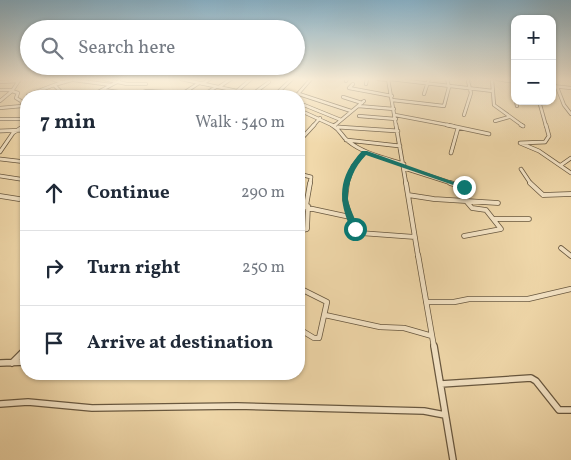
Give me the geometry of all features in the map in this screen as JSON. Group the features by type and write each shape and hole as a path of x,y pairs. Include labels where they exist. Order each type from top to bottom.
{"street":[{"path":"315,100 351,111"},
{"path":"335,126 363,102 357,100"},
{"path":"392,100 453,460"},
{"path":"408,100 444,106 445,100"},
{"path":"464,115 468,100"},
{"path":"494,100 494,105 523,126"},
{"path":"562,100 571,114"},
{"path":"540,105 549,136 548,139 545,142 520,143 539,151 571,173"},
{"path":"0,108 20,106"},
{"path":"305,106 325,112 341,120"},
{"path":"358,106 394,109"},
{"path":"305,113 335,126 344,133 346,140 364,152 464,187"},
{"path":"359,116 419,118 489,134"},
{"path":"495,121 510,117"},
{"path":"305,135 320,118"},
{"path":"0,119 20,119"},
{"path":"335,126 398,131"},
{"path":"451,153 458,128"},
{"path":"0,132 18,130"},
{"path":"0,152 18,130"},
{"path":"346,140 400,146"},
{"path":"364,152 356,160 347,181 345,199 355,229 360,233 415,237"},
{"path":"561,165 571,158"},
{"path":"0,159 20,161"},
{"path":"520,170 543,196 571,194"},
{"path":"0,176 20,179"},
{"path":"305,176 311,177 307,206 307,229 305,230"},
{"path":"408,195 434,199 498,203"},
{"path":"0,196 19,199"},
{"path":"464,236 499,230 500,227 486,210 472,208 466,201"},
{"path":"307,206 350,217"},
{"path":"494,219 528,220"},
{"path":"561,248 571,256"},
{"path":"426,302 454,302 469,299 528,300 571,290"},
{"path":"305,291 327,300 319,338 314,338 305,333"},
{"path":"325,315 380,327 404,328 432,336"},
{"path":"12,364 20,355"},
{"path":"0,363 20,363"},
{"path":"441,384 530,378 536,381 559,410 571,410"},
{"path":"0,404 28,402 92,408 279,406 424,411 445,415"}],"route":[{"path":"355,229 345,199 347,181 352,172 353,165 364,152 390,162 404,164 404,166 464,187"}]}
